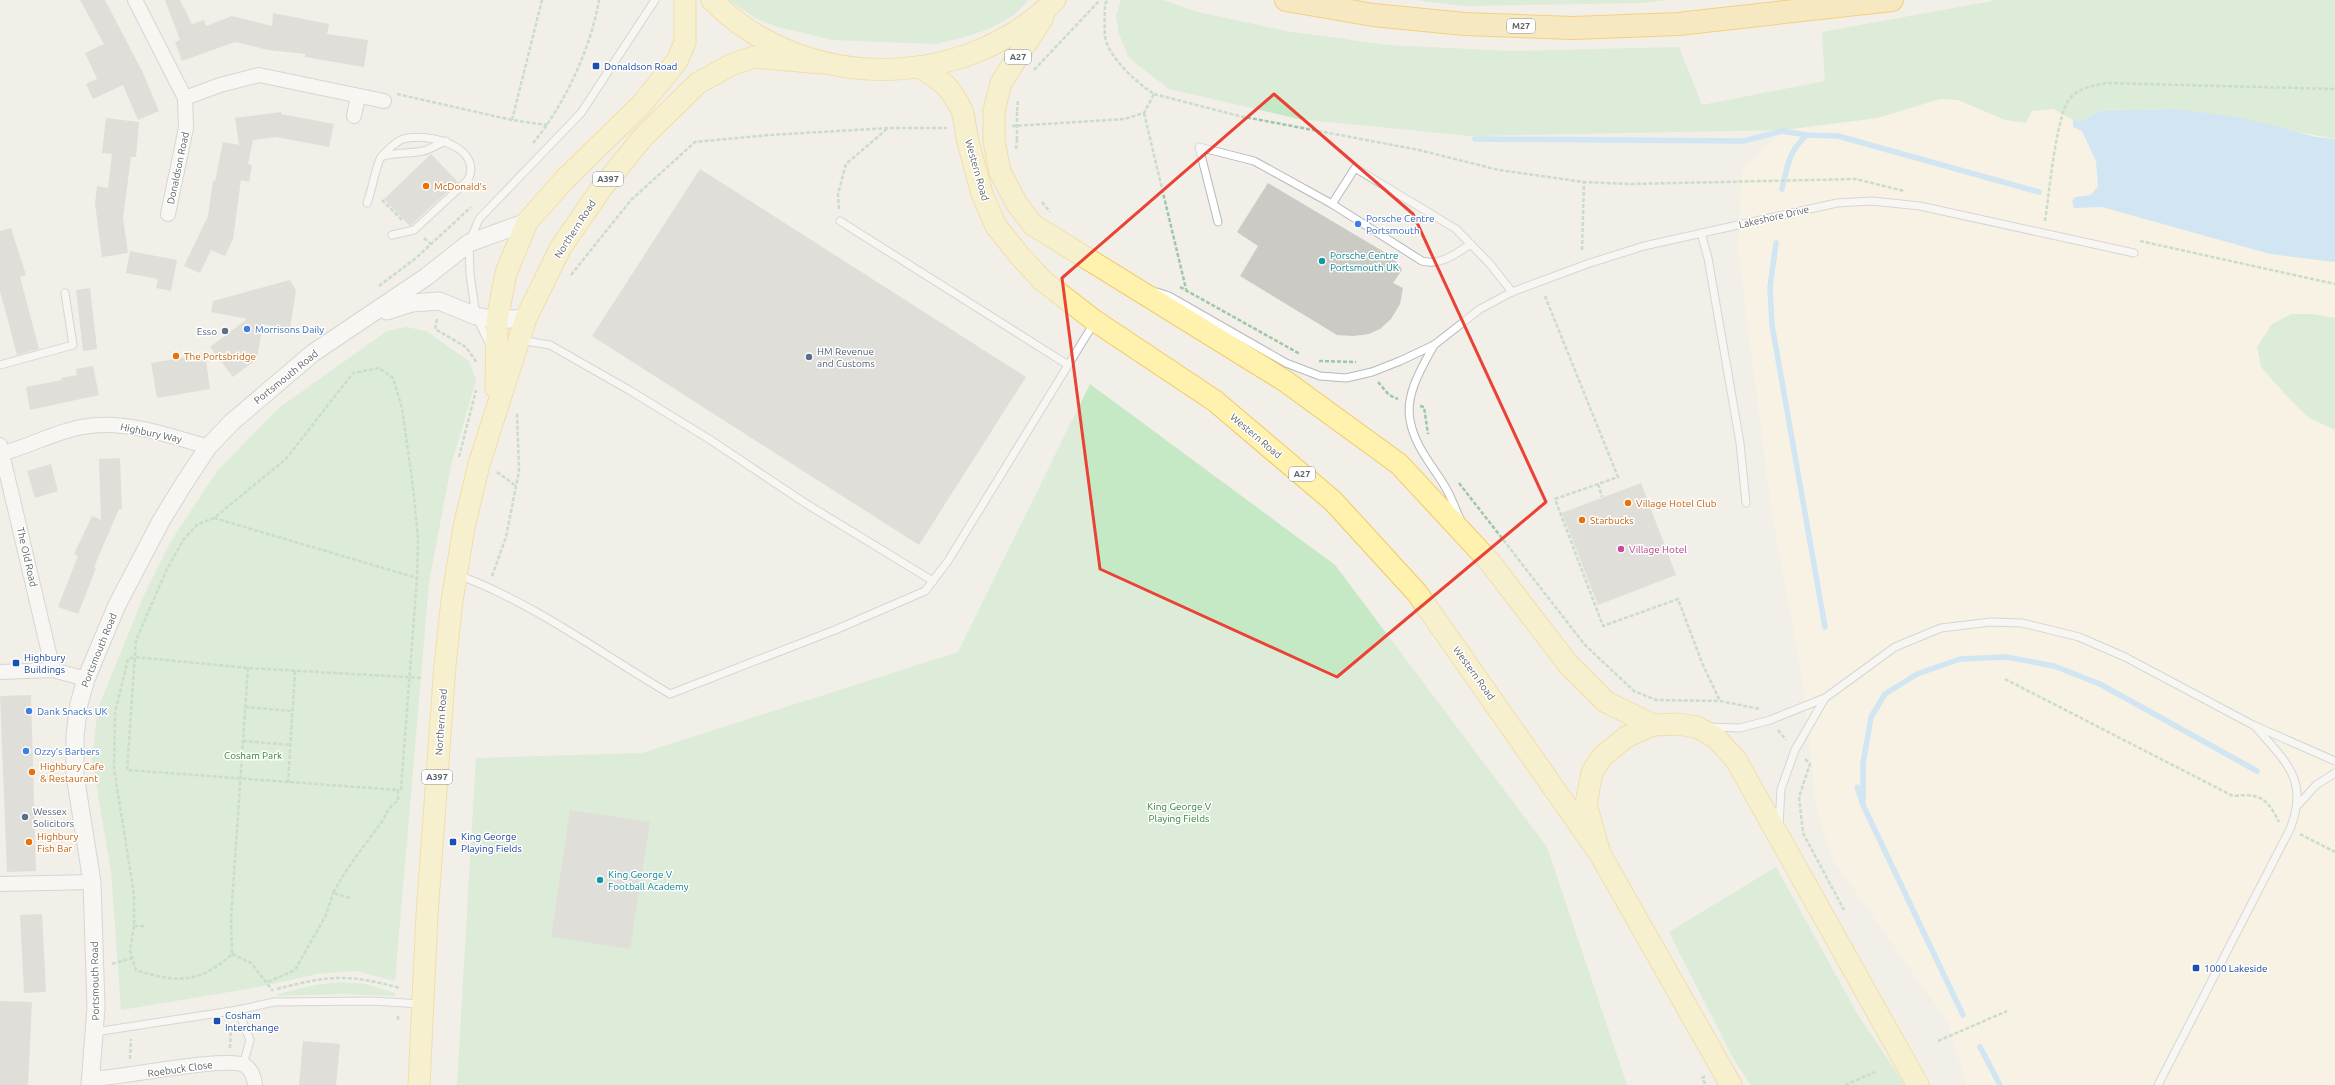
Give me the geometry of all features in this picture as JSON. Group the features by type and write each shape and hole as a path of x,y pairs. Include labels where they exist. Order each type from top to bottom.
{"highway":[{"name":"M27","path":"1286,0 1373,15 1465,24 1573,28 1678,24 1892,0"},
{"path":"1757,16 1826,0"}],"main road":[{"name":"Northern Road","path":"495,413 489,364 506,273 527,222 565,179 645,100 677,61 685,42 685,0"},
{"path":"712,0 745,28 776,46 822,63 869,70 919,67 939,64 986,48 1017,31 1052,3"},
{"name":"A27","path":"1052,3 1001,83 994,111 994,141 1000,172 1017,204 1033,225 1119,280 1285,381 1399,464 1470,540 1568,664 1606,702 1653,726"},
{"name":"Northern Road","path":"419,1085 427,915 444,672 456,574 479,464 526,318 561,247 601,189 643,137 698,83 731,65 754,57 822,63"},
{"name":"Western Road","path":"919,67 941,80 956,95 962,128 982,194 996,226 1042,280 1096,321 1215,401 1333,501 1416,593 1600,854"},
{"path":"1731,1085 1600,854 1586,804 1592,772 1603,756 1626,737 1653,726 1677,724 1697,727 1716,738 1736,760 1778,839 1918,1085"}],"street":[{"name":"Donaldson Road","path":"135,0 186,98 186,128 168,214"},
{"path":"186,98 220,85 259,75 384,101"},
{"path":"354,116 358,96"},
{"name":"Portsmouth Road","path":"91,1082 96,1000 92,882 75,775 75,735 79,704 86,679 117,605 165,515 208,447 232,422 313,353 426,277 469,242 527,222"},
{"name":"Portsmouth Road","path":"370,316 412,303 439,302 476,316 497,320 526,318"},
{"name":"Highbury Way","path":"1,450 82,427 116,425 170,435 208,447"},
{"name":"The Old Road","path":"1,450 53,670"},
{"path":"0,672 53,670 86,679"},
{"path":"0,884 92,882"},
{"name":"Roebuck Close","path":"91,1082 224,1062 243,1064"},
{"path":"243,1064 254,1075 255,1085"}],"lane":[{"path":"489,364 476,316 470,274 469,242 479,219 581,113 655,0"},
{"path":"366,203 380,157 401,139 422,136 446,141 470,159 473,170 468,180 414,230 392,235"},
{"path":"380,157 394,153 406,154 424,151 446,141"},
{"path":"1218,222 1199,147 1254,161 1332,204 1422,261 1433,264 1440,262 1471,244"},
{"path":"1332,204 1354,168 1456,229 1471,244 1512,292"},
{"name":"Lakeshore Drive","path":"1434,345 1480,308 1512,292 1637,249 1837,203 1872,201 1920,206 2134,253"},
{"path":"840,221 1068,365"},
{"path":"1701,234 1712,276 1740,443 1746,503"},
{"path":"1119,280 1169,296 1286,363 1320,376 1346,378 1372,372 1434,345"},
{"path":"0,365 74,345 65,293"},
{"path":"456,574 488,586 523,604 670,694 836,630 925,591 948,561 1096,321"},
{"path":"519,340 550,345 629,390 933,581"},
{"path":"1434,345 1417,375 1411,402 1410,420 1422,452 1445,487 1470,540"},
{"path":"1697,727 1740,728 1770,720 1825,698 1895,647 1941,628 1991,622 2022,623 2079,638 2125,657 2253,725 2335,761"},
{"path":"1778,839 1781,789 1795,750 1825,698"},
{"path":"2158,1085 2290,829 2298,805 2297,790 2289,766 2253,725"},
{"path":"2298,805 2316,785 2335,773"},
{"path":"95,1032 238,1010 274,1002 289,1001 423,1004"},
{"path":"238,1010 250,1040 243,1064"}],"path":[{"path":"512,120 542,0"},
{"path":"528,149 547,126 583,57 599,0"},
{"path":"1029,75 1100,0"},
{"path":"1108,0 1105,4 1105,37 1115,58 1143,87 1154,94 1283,126 1419,150 1499,170 1584,182 1631,184 1796,181"},
{"path":"2044,233 2061,114 2071,96 2085,88 2106,83 2335,89"},
{"path":"384,101 386,91 512,120 547,126"},
{"path":"1016,152 1019,93"},
{"path":"1154,94 1144,113 1186,289"},
{"path":"1009,126 1124,119 1144,113"},
{"path":"840,221 838,194 846,164 889,128"},
{"path":"568,280 631,200 695,142 769,135 889,128 962,128"},
{"path":"1582,250 1584,182"},
{"path":"1037,196 1051,213"},
{"path":"426,277 416,258 475,204"},
{"path":"2161,246 2335,284"},
{"path":"1179,286 1305,357"},
{"path":"1545,296 1618,477 1555,500 1603,626 1678,599 1702,663 1720,701"},
{"path":"439,302 435,329 489,364"},
{"path":"1312,360 1331,362 1358,361"},
{"path":"268,982 295,970 326,915 333,893 348,865 382,821 390,805 398,801 398,790 401,789 417,578 418,539 402,408 393,378 379,368 353,373 286,459 214,518 198,524 184,539 149,605 136,640 127,770 398,790"},
{"path":"1376,379 1381,388 1389,395 1402,400"},
{"path":"459,457 478,384"},
{"path":"1424,407 1429,438"},
{"path":"488,586 506,537 519,471 517,410"},
{"path":"494,470 516,486"},
{"path":"1458,483 1585,645 1634,691 1656,700 1720,701 1762,709 1795,750 1810,764 1799,797 1803,833 1848,917"},
{"path":"1598,484 1602,497"},
{"path":"214,518 417,578"},
{"path":"248,668 231,918 232,954 219,966 187,979 174,980 136,970 130,951 134,926 134,895 117,794 113,742 115,713 128,659 135,657 248,668 423,678"},
{"path":"288,783 295,671"},
{"path":"2005,679 2233,796 2250,794 2262,798 2271,806 2280,824 2335,852"},
{"path":"245,707 292,711"},
{"path":"243,741 291,745"},
{"path":"333,893 350,898"},
{"path":"134,926 144,926"},
{"path":"232,954 251,963 273,990 329,977 364,978 400,988"},
{"path":"112,964 132,958"},
{"path":"1938,1041 2007,1011"},
{"path":"230,1050 231,1023"},
{"path":"130,1058 131,1039"},
{"path":"1845,1085 1875,1072"}],"highlighted area":[{"path":"1274,94 1413,214 1546,502 1337,677 1100,569 1062,278"}],"shaded area":[{"path":"2335,0 2335,1085 1967,1085 1947,1021 1833,860 1817,813 1802,678 1772,514 1738,249 1742,171 1784,130 1938,73"}],"green space":[{"path":"728,0 1029,0 1014,15 989,29 962,38 935,44 833,40 778,27 757,19"},
{"path":"1121,0 1163,0 1198,12 1286,31 1387,45 1511,51 1679,47 1702,105 1825,81 1822,32 1997,0 2335,0 2335,139 2175,109 2099,111 2083,121 2073,120 2053,109 2032,111 2026,123 2005,120 1958,100 1940,99 1878,118 1784,130 1470,136 1299,119 1169,89 1129,58 1119,34 1116,16"},
{"path":"1415,0 1667,0 1641,3 1463,6"},
{"path":"2291,314 2312,314 2335,318 2335,430 2309,418 2261,367 2257,347 2272,324"},
{"name":"Cosham Park","path":"406,327 426,331 469,361 476,380 451,466 429,582 395,981 356,971 317,974 259,987 121,1010 111,871 92,760 98,708 145,593 171,541 218,470 279,408 387,331"},
{"name":"King George V Playing Fields","path":"1090,384 1335,565 1547,847 1627,1085 457,1085 476,758 642,753 958,652"},
{"path":"1776,867 1858,1015 1905,1085 1751,1085 1734,1060 1669,932"},
{"path":"341,982 366,984 395,993 395,996 344,994 278,996 278,994 315,985"}],"water":[{"path":"2175,109 2242,118 2316,137 2335,139 2335,262 2270,254 2102,207 2074,208 2072,201 2075,197 2091,195 2098,186 2096,161 2082,131 2073,127 2073,120 2083,121 2099,111"}],"building":[{"path":"80,0 105,0 142,71 159,111 138,120 123,85 93,99 86,84 97,79 85,53 104,44"},
{"path":"165,0 180,0 192,24 204,20 206,26 232,16 272,26 273,13 329,24 327,34 368,40 364,67 305,57 305,54 268,50 235,42 182,61 175,42 180,40"},
{"path":"281,112 281,114 334,124 329,147 276,137 253,140 248,164 252,165 249,182 241,180 233,239 225,256 211,250 200,273 184,266 208,216 213,181 215,181 223,142 239,145 235,118"},
{"path":"106,118 139,122 136,157 131,157 123,218 128,253 102,257 95,204 97,186 108,188 112,154 102,153"},
{"name":"McDonald's","path":"431,154 458,182 410,226 384,199"},
{"name":"HM Revenue and Customs","path":"700,169 1026,377 919,545 592,336"},
{"name":"Porsche Centre Portsmouth UK","path":"1268,183 1391,256 1399,265 1402,270 1393,283 1403,288 1400,304 1391,319 1380,329 1369,334 1353,336 1337,335 1240,276 1258,246 1237,232"},
{"path":"11,228 26,275 20,277 39,349 17,355 0,291 0,231"},
{"path":"130,251 177,260 171,291 156,288 158,279 126,273"},
{"name":"Morrisons Daily","path":"290,280 296,290 290,329 263,324 257,359 233,377 210,347 247,319 211,312 213,301"},
{"path":"90,288 97,349 83,351 76,290"},
{"path":"205,354 210,389 157,398 151,363"},
{"path":"93,366 99,395 30,410 26,387 62,380 61,378 77,375 76,369"},
{"path":"120,458 122,509 119,509 94,567 96,568 78,614 58,607 78,556 74,554 92,516 101,520 99,459"},
{"path":"51,464 58,491 35,498 27,471"},
{"name":"Village Hotel","path":"1641,483 1676,575 1598,605 1562,513"},
{"path":"31,695 36,871 7,872 0,696"},
{"name":"King George V Football Academy","path":"570,810 650,822 630,949 551,937"},
{"path":"42,914 46,992 24,993 20,915"},
{"path":"0,1001 32,1002 28,1085 0,1085"},
{"path":"303,1041 340,1044 336,1085 299,1085"}],"waterway":[{"path":"1475,139 1743,141 1782,131 1807,135"},
{"path":"1782,189 1787,166 1792,153 1807,135 1838,136 2039,192"},
{"path":"1776,243 1770,287 1772,325 1825,627"},
{"path":"1863,805 1863,764 1871,717 1885,694 1917,674 1960,659 2006,657 2054,666 2100,684 2257,771"},
{"path":"1857,787 1863,805 1963,1015"},
{"path":"1980,1047 2000,1085"}],"place":[{"name":"Donaldson Road","path":"596,66"},
{"name":"McDonald's","path":"426,186"},
{"name":"Porsche Centre Portsmouth","path":"1358,224"},
{"name":"Porsche Centre Portsmouth UK","path":"1322,261"},
{"name":"Morrisons Daily","path":"247,329"},
{"name":"Esso","path":"225,331"},
{"name":"The Portsbridge","path":"176,356"},
{"name":"HM Revenue and Customs","path":"809,357"},
{"name":"Village Hotel Club","path":"1628,503"},
{"name":"Starbucks","path":"1582,520"},
{"name":"Village Hotel","path":"1621,549"},
{"name":"Highbury Buildings","path":"16,663"},
{"name":"Dank Snacks UK","path":"29,711"},
{"name":"Ozzy's Barbers","path":"26,751"},
{"name":"Highbury Cafe & Restaurant","path":"32,772"},
{"name":"Wessex Solicitors","path":"25,817"},
{"name":"Highbury Fish Bar","path":"29,842"},
{"name":"King George Playing Fields","path":"453,842"},
{"name":"King George V Football Academy","path":"600,880"},
{"name":"1000 Lakeside","path":"2196,968"},
{"name":"Cosham Interchange","path":"217,1021"}]}
